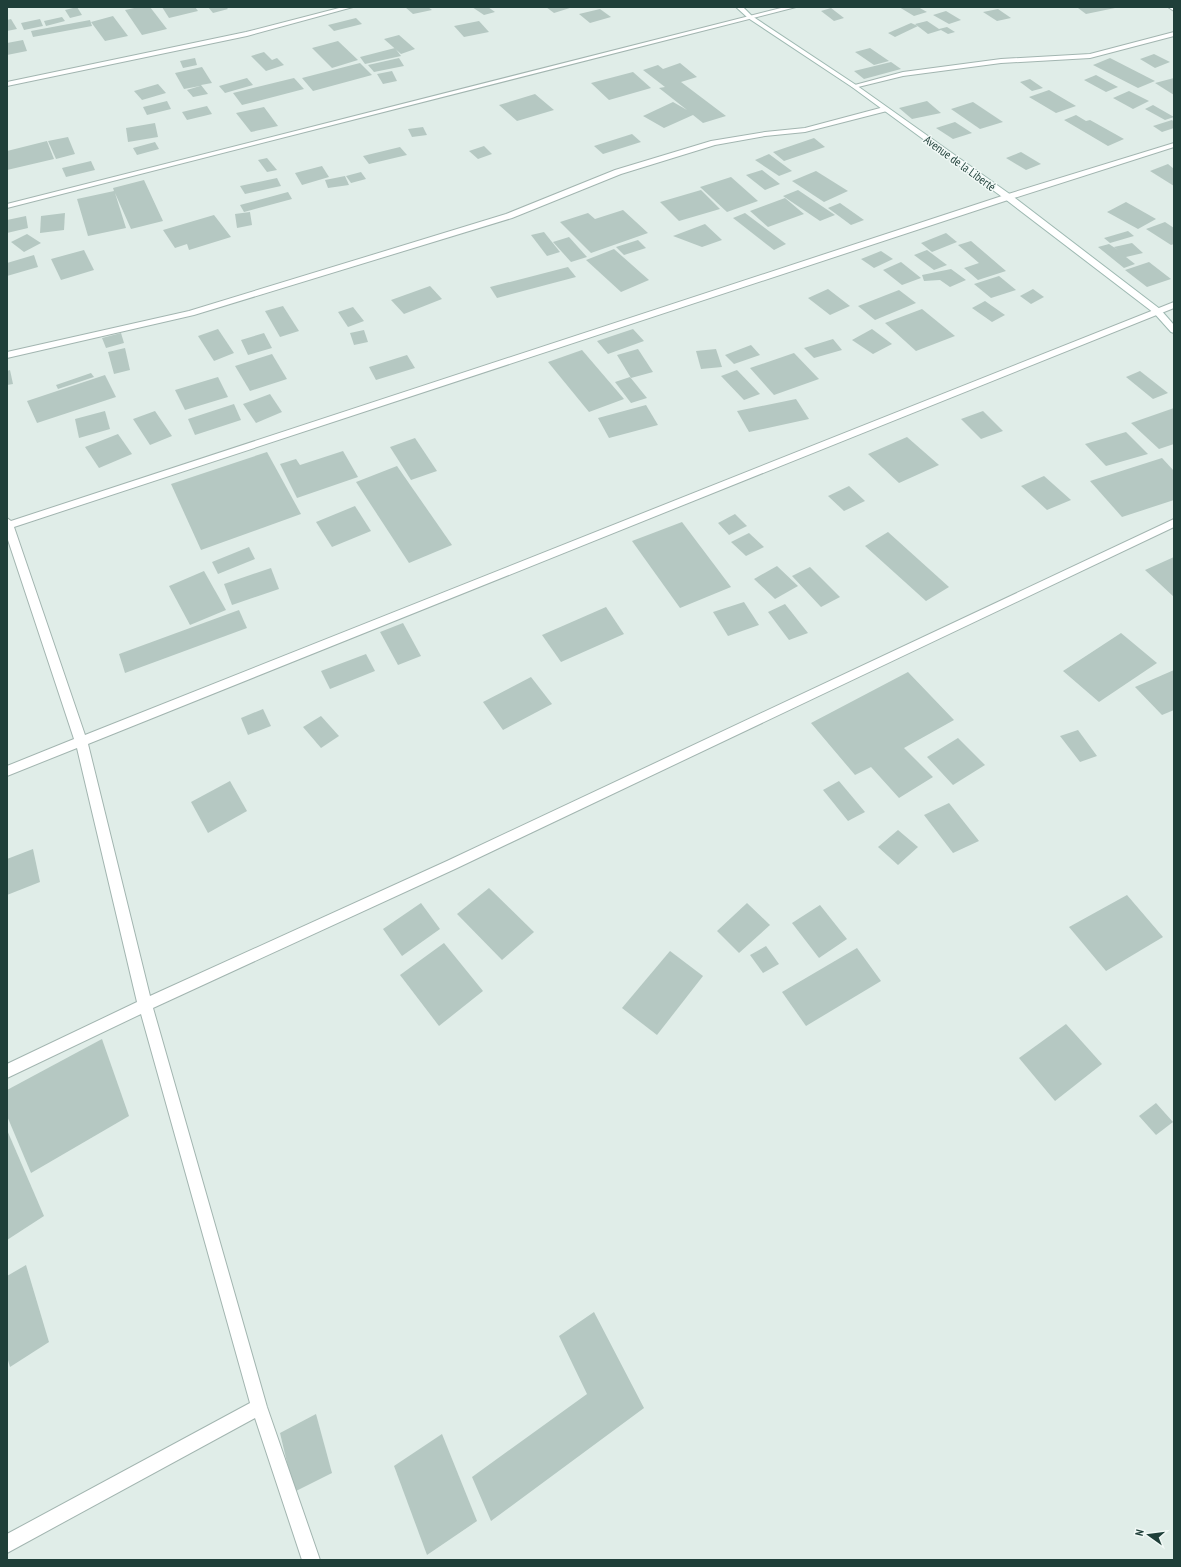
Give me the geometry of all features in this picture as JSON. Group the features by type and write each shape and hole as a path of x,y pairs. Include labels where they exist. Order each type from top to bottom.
{"street":[{"path":"7,84 247,34 350,7"},
{"name":"Avenue de la Liberté","path":"739,7 750,17 854,86 1008,197 1157,311 1174,330"},
{"path":"7,206 793,7"},
{"path":"1170,7 1174,9"},
{"path":"854,86 903,74 1001,61 1090,56 1174,34"},
{"path":"7,355 191,313 509,216 618,172 714,143 765,134 805,130 884,109"},
{"path":"311,1560 259,1407 145,1005 81,741 8,524 1008,197 1174,145"},
{"path":"7,771 1174,305"},
{"path":"7,1071 145,1005 451,865 1174,523"},
{"path":"7,1544 259,1407"}],"building":[{"path":"77,7 82,15 70,18 65,10"},
{"path":"139,7 150,7 167,29 142,35 125,10"},
{"path":"162,7 195,7 198,11 169,18"},
{"path":"208,7 226,7 228,9 213,13"},
{"path":"405,7 428,7 432,10 413,14"},
{"path":"472,7 488,7 495,12 484,15"},
{"path":"546,7 573,7 554,13"},
{"path":"899,7 918,7 927,12 914,16"},
{"path":"831,8 844,18 834,21 821,11"},
{"path":"1078,8 1115,8 1086,14"},
{"path":"600,9 611,17 590,23 579,14"},
{"path":"998,9 1011,18 997,21 983,12"},
{"path":"946,11 961,20 949,24 933,15"},
{"path":"113,16 128,36 105,41 91,22"},
{"path":"62,17 65,21 46,26 44,21"},
{"path":"356,18 362,24 334,31 328,25"},
{"path":"11,19 17,29 7,31 7,20"},
{"path":"40,19 43,26 24,30 21,23"},
{"path":"90,20 92,26 33,37 31,31"},
{"path":"479,21 489,32 464,37 454,26"},
{"path":"927,21 939,29 947,27 955,32 948,34 941,30 928,34 915,24"},
{"path":"911,23 918,26 895,37 888,33"},
{"path":"399,35 415,49 401,54 384,39"},
{"path":"23,40 27,51 7,55 7,43"},
{"path":"338,41 358,60 332,68 312,48"},
{"path":"395,48 401,56 365,64 360,57"},
{"path":"870,48 889,61 874,65 855,52"},
{"path":"264,52 272,60 277,58 284,65 266,71 251,56"},
{"path":"1154,54 1170,62 1155,68 1140,59"},
{"path":"195,58 197,65 183,68 180,61"},
{"path":"399,58 404,66 374,72 368,65"},
{"path":"1110,58 1155,81 1138,88 1093,65"},
{"path":"891,62 901,69 864,79 854,71"},
{"path":"360,63 372,75 313,91 302,78"},
{"path":"680,63 697,77 681,82 726,116 703,123 693,115 664,128 643,116 673,102 687,110 659,88 665,87 643,70 658,65 663,69"},
{"path":"202,67 212,83 201,85 208,94 193,97 187,90 200,86 184,89 175,73"},
{"path":"392,71 397,81 383,84 377,74"},
{"path":"633,72 651,88 609,100 591,83"},
{"path":"1096,75 1118,87 1106,92 1084,80"},
{"path":"247,78 253,85 225,93 219,86"},
{"path":"294,78 304,89 242,105 233,93"},
{"path":"1174,78 1174,95 1155,83"},
{"path":"1030,79 1043,88 1032,91 1020,82"},
{"path":"158,84 166,93 142,100 134,91"},
{"path":"1049,90 1076,106 1056,113 1029,97"},
{"path":"1129,91 1149,101 1133,109 1113,98"},
{"path":"535,94 554,110 517,121 499,105"},
{"path":"167,101 171,109 147,115 143,107"},
{"path":"927,101 941,113 912,119 899,108"},
{"path":"973,102 1003,122 980,129 951,109"},
{"path":"1153,105 1174,117 1165,120 1145,109"},
{"path":"207,106 212,114 187,120 182,112"},
{"path":"264,107 278,126 251,132 236,113"},
{"path":"1076,115 1086,121 1090,120 1124,139 1108,146 1064,120"},
{"path":"1172,120 1174,122 1174,128 1162,132 1153,126"},
{"path":"955,122 972,133 953,139 936,128"},
{"path":"155,123 158,137 128,142 126,128"},
{"path":"423,127 427,135 412,137 408,129"},
{"path":"632,134 641,142 603,154 594,146"},
{"path":"68,137 75,154 56,159 48,141"},
{"path":"814,138 825,147 784,161 773,152"},
{"path":"47,141 54,159 7,170 7,151"},
{"path":"155,142 159,149 137,155 133,148"},
{"path":"484,146 492,154 478,159 469,151"},
{"path":"400,147 407,155 369,164 363,156"},
{"path":"1021,152 1041,164 1026,170 1006,158"},
{"path":"769,154 792,171 779,176 755,160"},
{"path":"267,158 277,170 267,172 258,160"},
{"path":"91,161 95,170 66,177 62,168"},
{"path":"1168,164 1174,169 1174,186 1150,171"},
{"path":"322,166 329,177 302,185 295,173"},
{"path":"762,170 780,184 765,190 746,175"},
{"path":"816,171 848,191 824,202 792,181"},
{"path":"361,172 366,179 351,183 346,176"},
{"path":"345,176 349,185 328,188 325,180"},
{"path":"731,177 758,201 727,212 700,187"},
{"path":"277,178 281,186 245,194 240,186"},
{"path":"144,180 163,221 131,229 115,193 126,228 88,236 77,199 114,191 113,188"},
{"path":"701,190 720,209 679,221 660,202"},
{"path":"798,190 835,215 820,221 783,196"},
{"path":"288,192 292,199 244,212 240,205"},
{"path":"785,198 804,214 768,227 750,211"},
{"path":"1126,202 1156,219 1138,229 1107,212"},
{"path":"840,203 864,220 851,225 828,208"},
{"path":"623,210 648,233 591,253 560,222 588,213 595,219"},
{"path":"250,212 252,225 237,228 235,214"},
{"path":"65,213 64,230 40,233 41,216"},
{"path":"745,213 786,244 774,250 733,218"},
{"path":"214,215 231,237 189,250 187,244 175,248 163,230"},
{"path":"26,216 28,228 7,233 7,220"},
{"path":"1165,222 1174,228 1174,244 1171,245 1146,229"},
{"path":"705,224 722,240 702,247 673,236"},
{"path":"1128,231 1134,236 1110,243 1104,238"},
{"path":"544,232 560,252 547,256 531,235"},
{"path":"946,233 957,242 932,252 921,243"},
{"path":"27,234 41,243 24,252 11,242"},
{"path":"569,237 587,257 571,262 553,242"},
{"path":"638,240 646,248 624,255 616,247"},
{"path":"971,241 1006,271 978,280 964,268 979,263 958,245"},
{"path":"1132,243 1143,253 1126,257 1135,264 1124,268 1098,247 1109,244 1118,250 1114,247"},
{"path":"614,249 649,280 621,292 586,260"},
{"path":"84,250 94,270 61,280 51,259"},
{"path":"927,250 947,265 934,270 914,255"},
{"path":"881,251 893,259 874,268 861,259"},
{"path":"34,255 38,267 7,276 7,263"},
{"path":"901,262 921,278 902,285 883,270"},
{"path":"1149,262 1171,279 1147,287 1125,270"},
{"path":"568,267 576,277 497,298 490,287"},
{"path":"951,269 966,280 950,287 940,280 924,281 922,275"},
{"path":"999,276 1016,290 991,298 974,284"},
{"path":"430,286 442,299 404,314 391,300"},
{"path":"828,289 850,306 830,315 808,298"},
{"path":"1033,289 1044,297 1031,304 1020,296"},
{"path":"899,290 916,303 875,320 858,306"},
{"path":"985,301 1005,315 992,322 972,308"},
{"path":"283,306 299,331 280,337 265,311"},
{"path":"353,307 364,321 348,327 338,312"},
{"path":"922,309 955,336 916,351 885,323"},
{"path":"218,329 234,353 214,361 198,336"},
{"path":"633,329 644,341 608,354 597,341"},
{"path":"872,329 892,344 873,354 852,340"},
{"path":"364,330 368,342 354,345 350,333"},
{"path":"121,333 124,343 106,348 102,338"},
{"path":"264,333 272,348 248,355 241,340"},
{"path":"833,339 842,350 814,358 804,348"},
{"path":"751,345 760,355 734,364 725,355"},
{"path":"125,348 130,370 114,374 108,352"},
{"path":"638,349 653,372 631,378 617,355"},
{"path":"716,349 722,367 701,369 696,351"},
{"path":"582,350 624,399 589,412 548,362"},
{"path":"794,353 819,379 774,395 750,368"},
{"path":"272,354 287,379 250,391 235,366"},
{"path":"407,355 415,368 376,380 369,367"},
{"path":"10,370 13,384 7,385 7,371"},
{"path":"737,370 760,394 744,400 721,376"},
{"path":"1140,371 1168,393 1153,399 1126,377"},
{"path":"91,373 94,377 58,389 56,385"},
{"path":"105,375 116,397 37,423 27,401"},
{"path":"218,377 228,397 185,410 175,390"},
{"path":"630,377 647,398 631,403 615,382"},
{"path":"270,394 282,412 256,423 243,404"},
{"path":"796,399 809,419 749,432 737,411"},
{"path":"234,404 241,420 195,435 188,419"},
{"path":"646,405 658,425 609,438 598,418"},
{"path":"1174,408 1174,444 1159,449 1131,423"},
{"path":"105,411 110,429 79,438 75,419"},
{"path":"155,411 172,436 150,445 133,419"},
{"path":"983,411 1003,431 981,439 961,419"},
{"path":"1126,432 1148,454 1106,466 1085,444"},
{"path":"118,434 132,454 99,468 85,447"},
{"path":"907,437 939,465 899,483 868,454"},
{"path":"415,438 437,471 411,480 390,447"},
{"path":"343,451 358,477 297,498 280,464 296,459 300,465"},
{"path":"267,452 301,514 201,550 171,484"},
{"path":"1162,458 1174,471 1174,500 1122,517 1090,481"},
{"path":"397,466 452,545 409,563 356,482"},
{"path":"1044,476 1071,500 1047,510 1021,486"},
{"path":"849,486 865,501 844,511 828,496"},
{"path":"355,506 371,531 332,547 316,522"},
{"path":"735,514 747,526 729,535 718,523"},
{"path":"682,522 731,587 680,608 632,541"},
{"path":"888,532 949,587 926,601 865,546"},
{"path":"749,533 764,547 746,556 731,542"},
{"path":"249,547 255,559 218,574 212,562"},
{"path":"1174,557 1174,597 1145,570"},
{"path":"777,566 798,586 775,599 754,579"},
{"path":"810,567 840,597 821,607 792,576"},
{"path":"271,568 279,589 232,605 224,584"},
{"path":"204,571 226,610 190,625 169,586"},
{"path":"744,602 759,625 728,636 713,612"},
{"path":"785,604 808,633 789,640 768,612"},
{"path":"606,607 624,634 561,662 542,635"},
{"path":"239,610 247,628 125,673 119,654"},
{"path":"403,623 421,656 398,665 380,632"},
{"path":"1121,633 1157,663 1099,702 1063,671"},
{"path":"366,654 375,671 330,689 321,671"},
{"path":"1174,670 1174,710 1162,715 1135,687"},
{"path":"908,672 954,720 904,748 933,777 899,798 871,767 855,775 811,723"},
{"path":"531,677 552,704 503,730 483,702"},
{"path":"263,709 271,726 248,735 241,718"},
{"path":"321,716 339,736 321,748 303,727"},
{"path":"1078,730 1097,756 1080,762 1060,736"},
{"path":"958,738 985,765 953,785 927,757"},
{"path":"230,781 247,811 208,833 191,802"},
{"path":"839,781 865,812 848,821 823,790"},
{"path":"949,803 979,841 953,853 924,815"},
{"path":"898,830 918,847 898,865 878,847"},
{"path":"33,849 40,882 7,895 7,859"},
{"path":"489,888 534,932 502,960 457,914"},
{"path":"1127,895 1163,937 1106,971 1069,927"},
{"path":"421,903 440,929 402,956 383,929"},
{"path":"747,903 770,925 739,953 717,931"},
{"path":"820,905 847,939 819,958 792,923"},
{"path":"444,943 483,991 439,1026 400,975"},
{"path":"766,946 779,964 763,973 750,955"},
{"path":"857,948 881,981 806,1026 782,992"},
{"path":"670,951 703,976 657,1035 622,1008"},
{"path":"1066,1024 1102,1064 1055,1101 1019,1058"},
{"path":"102,1039 129,1116 31,1173 7,1116 7,1090"},
{"path":"1156,1103 1173,1122 1156,1135 1139,1116"},
{"path":"7,1130 44,1216 7,1240"},
{"path":"26,1265 49,1342 10,1367 7,1357 7,1276"},
{"path":"594,1312 644,1408 491,1521 472,1477 587,1394 559,1336"},
{"path":"316,1414 332,1473 294,1492 280,1433"},
{"path":"442,1434 477,1521 427,1555 394,1466"}]}
